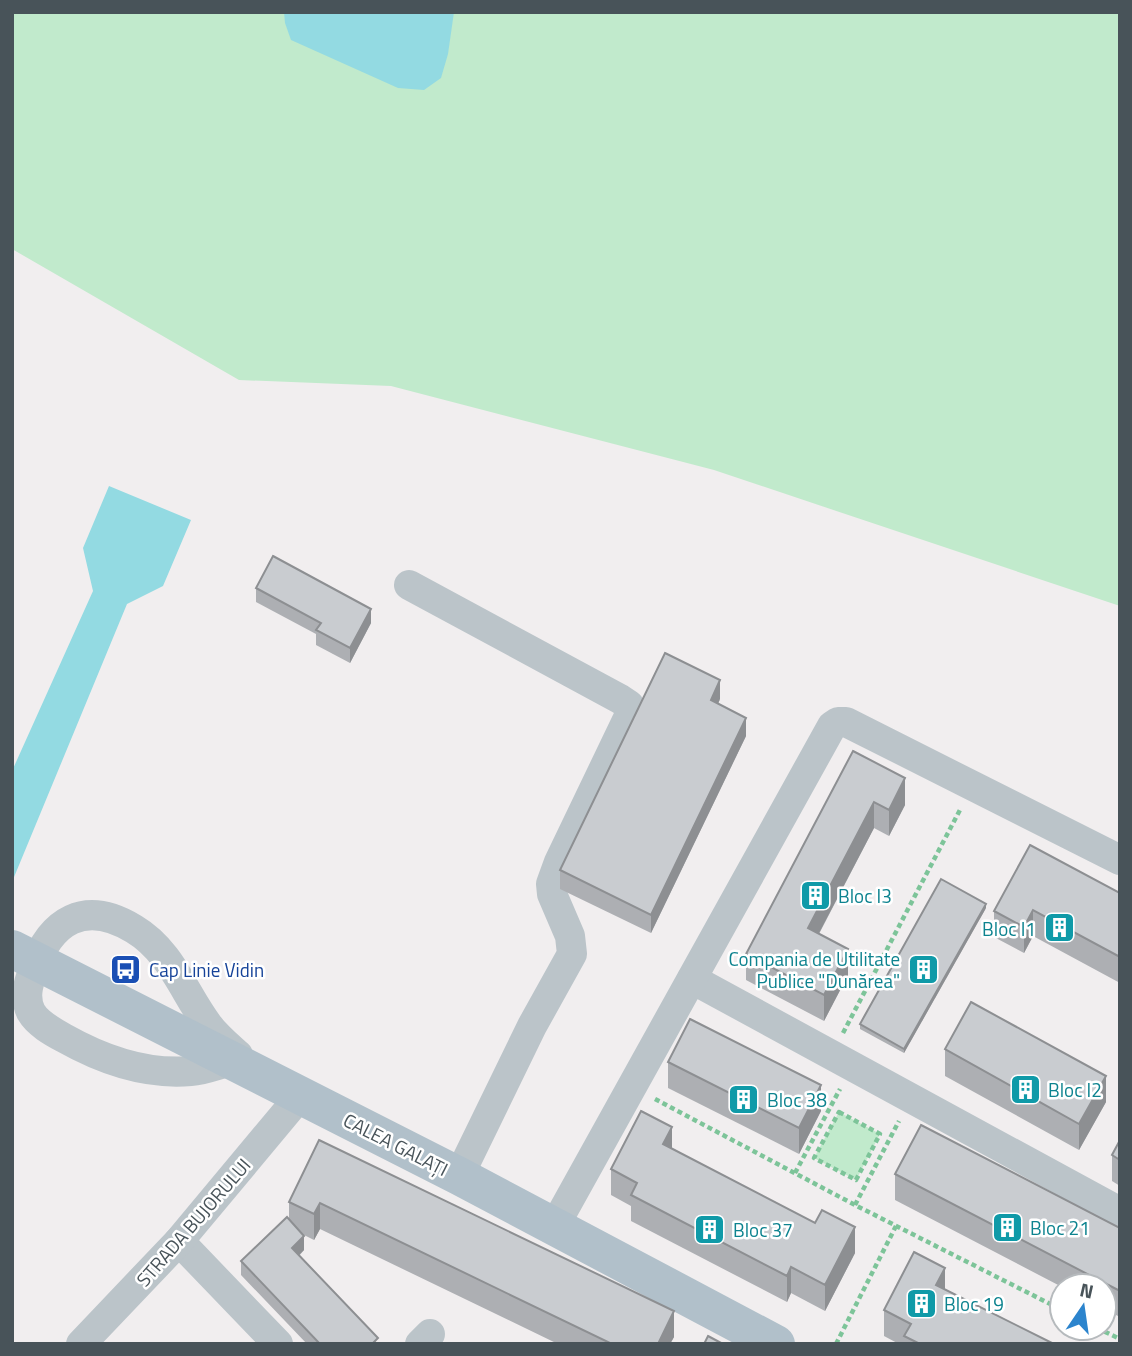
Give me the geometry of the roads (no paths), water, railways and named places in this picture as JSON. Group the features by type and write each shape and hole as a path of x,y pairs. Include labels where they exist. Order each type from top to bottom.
{"main road":[{"name":"CALEA GALAȚI","path":"24,955 459,1176 776,1344"}],"street":[{"path":"409,585 620,699 629,705 631,712 551,884 552,894 570,936 572,954 532,1026 459,1176"},
{"path":"554,1227 832,726 838,722 846,722 1120,860"},
{"path":"81,916 110,916 136,930 157,947 209,1027 244,1067 161,1071 129,1067 74,1044 46,1028 31,1012 26,990 24,955 64,922 81,916"},
{"path":"692,979 1120,1212"},
{"name":"STRADA BUJORULUI","path":"81,1344 179,1241 300,1096"},
{"path":"179,1241 278,1344"}],"water":[{"path":"284,12 454,12 448,54 441,78 424,90 398,88 291,40"},
{"path":"109,486 191,520 163,586 127,604 12,882 12,771 93,591 83,548"}],"place":[{"name":"Bloc I3","path":"815,895"},
{"name":"Bloc I1","path":"1059,928"},
{"name":"Cap Linie Vidin","path":"126,969"},
{"name":"Compania de Utilitate Publice \"Dunărea\"","path":"923,969"},
{"name":"Bloc I2","path":"1025,1089"},
{"name":"Bloc 38","path":"744,1099"},
{"name":"Bloc 21","path":"1007,1227"},
{"name":"Bloc 37","path":"710,1229"},
{"name":"Bloc 19","path":"921,1303"}]}
